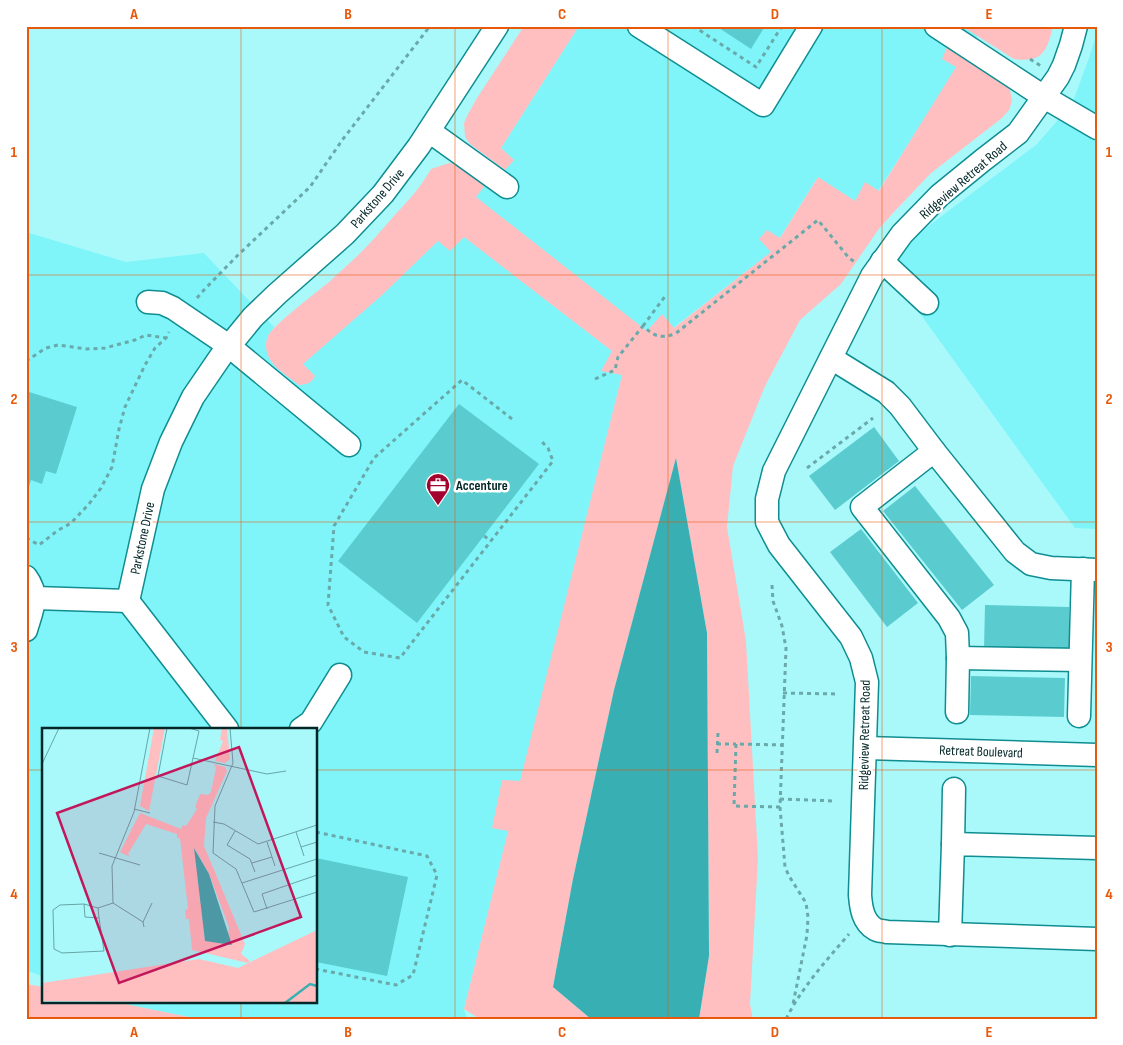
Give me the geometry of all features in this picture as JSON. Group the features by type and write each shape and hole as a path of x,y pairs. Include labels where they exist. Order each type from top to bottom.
{"street":[{"name":"Parkstone Drive","path":"128,601 153,489 170,442 193,398 220,356 253,317 345,234 383,194 429,131 497,26"},
{"path":"638,26 763,105 812,26"},
{"path":"936,26 1044,97 1097,128"},
{"name":"Ridgeview Retreat Road","path":"1076,26 1064,65 1058,77 1018,134 940,195 902,234 872,276 774,471 767,499 767,522 779,545 851,637 861,658 867,682 860,895 861,909 866,921 875,929 887,932 1097,939"},
{"path":"429,131 507,187"},
{"path":"882,261 926,303"},
{"path":"148,302 173,308 229,346 349,445"},
{"path":"831,358 886,392 900,406 1015,552 1031,564 1051,568 1090,569 1080,660 1079,716"},
{"path":"934,451 862,507 949,618 956,633 958,658 957,712"},
{"path":"26,577 32,587 35,598 26,630"},
{"path":"35,598 128,601 226,728"},
{"path":"958,658 1080,660"},
{"path":"302,728 311,722 340,675"},
{"name":"Retreat Boulevard","path":"866,748 1097,755"},
{"path":"950,934 954,789"},
{"path":"953,844 1097,848"}],"path":[{"path":"26,538 39,545 70,523 89,504 101,488 112,467 119,429 126,407 155,348 166,338 202,292 310,187 343,140 430,26"},
{"path":"693,26 756,67 782,26"},
{"path":"643,326 653,334 665,337 675,334 818,220 849,258 856,263"},
{"path":"595,379 615,370 618,357 666,295"},
{"path":"26,361 46,348 58,345 88,349 106,348 146,335 166,338"},
{"path":"512,419 462,380 374,458 334,526 328,605 344,637 364,652 400,658 553,461 548,448 540,440"},
{"path":"807,468 874,418"},
{"path":"484,536 491,541"},
{"path":"772,585 773,601 782,626 786,648 780,798 786,867 789,876 806,903 808,917 807,935 794,1004"},
{"path":"783,693 838,694"},
{"path":"717,753 718,733"},
{"path":"717,744 782,746"},
{"path":"736,744 734,806 780,807"},
{"path":"780,798 835,800"},
{"path":"318,832 427,856 437,875 414,975 396,985 318,969"},
{"path":"786,1019 812,978 852,929"}],"shaded area":[{"path":"524,26 579,26 501,148 514,160 505,170 470,144 465,137 464,123 477,98"},
{"path":"579,26 984,26 878,191 855,201 817,178 771,252 673,328 647,332 475,197 501,148"},
{"path":"964,26 1053,26 1046,48 1042,53 1038,57 1024,60 1014,59"},
{"path":"1097,32 1097,529 1075,528 882,261 1036,145 1072,104"},
{"path":"948,45 1005,81 1010,90 1012,101 1009,110 1002,118 931,173 878,230 841,284 800,320 765,386 733,466 727,527 746,641 758,858 750,1004 753,1019 699,1019 709,956 707,633 676,459 614,690 573,879 553,987 591,1019 480,1019 464,1009 508,831 492,828 502,780 520,781 622,375 601,371 612,351 464,237 450,251 438,241 381,296 303,364 315,376 312,381 299,385 275,366 267,354 267,338 276,326 329,282 364,249 414,194 431,169 449,163 458,164 486,184 476,197 647,331 662,314 674,328 771,252 759,239 767,230 780,238 818,177 855,201 865,182 879,191 956,67 942,59"},
{"path":"26,232 126,262 204,253 274,327 267,337 303,364 438,241 464,236 612,351 622,375 464,1009 467,1019 199,1019 115,1002 318,1002 318,728 42,728 42,976 26,970"},
{"path":"676,458 707,633 709,956 699,1019 591,1019 553,987 573,879 614,690"},
{"path":"26,984 42,987 42,1002 115,1002 199,1019 26,1019"}],"building":[{"path":"716,26 765,26 751,49"},
{"path":"26,391 77,407 56,474 46,471 42,484 31,480 28,490 26,489"},
{"path":"459,404 539,464 417,623 338,561"},
{"path":"874,427 899,461 835,510 809,476"},
{"path":"915,486 994,585 962,610 883,511"},
{"path":"861,529 918,603 887,627 830,552"},
{"path":"985,605 1069,607 1069,651 984,649"},
{"path":"971,676 1065,678 1064,717 970,715"},
{"path":"318,858 408,877 387,976 318,962"}],"place":[{"name":"Accenture","path":"438,506"}]}
